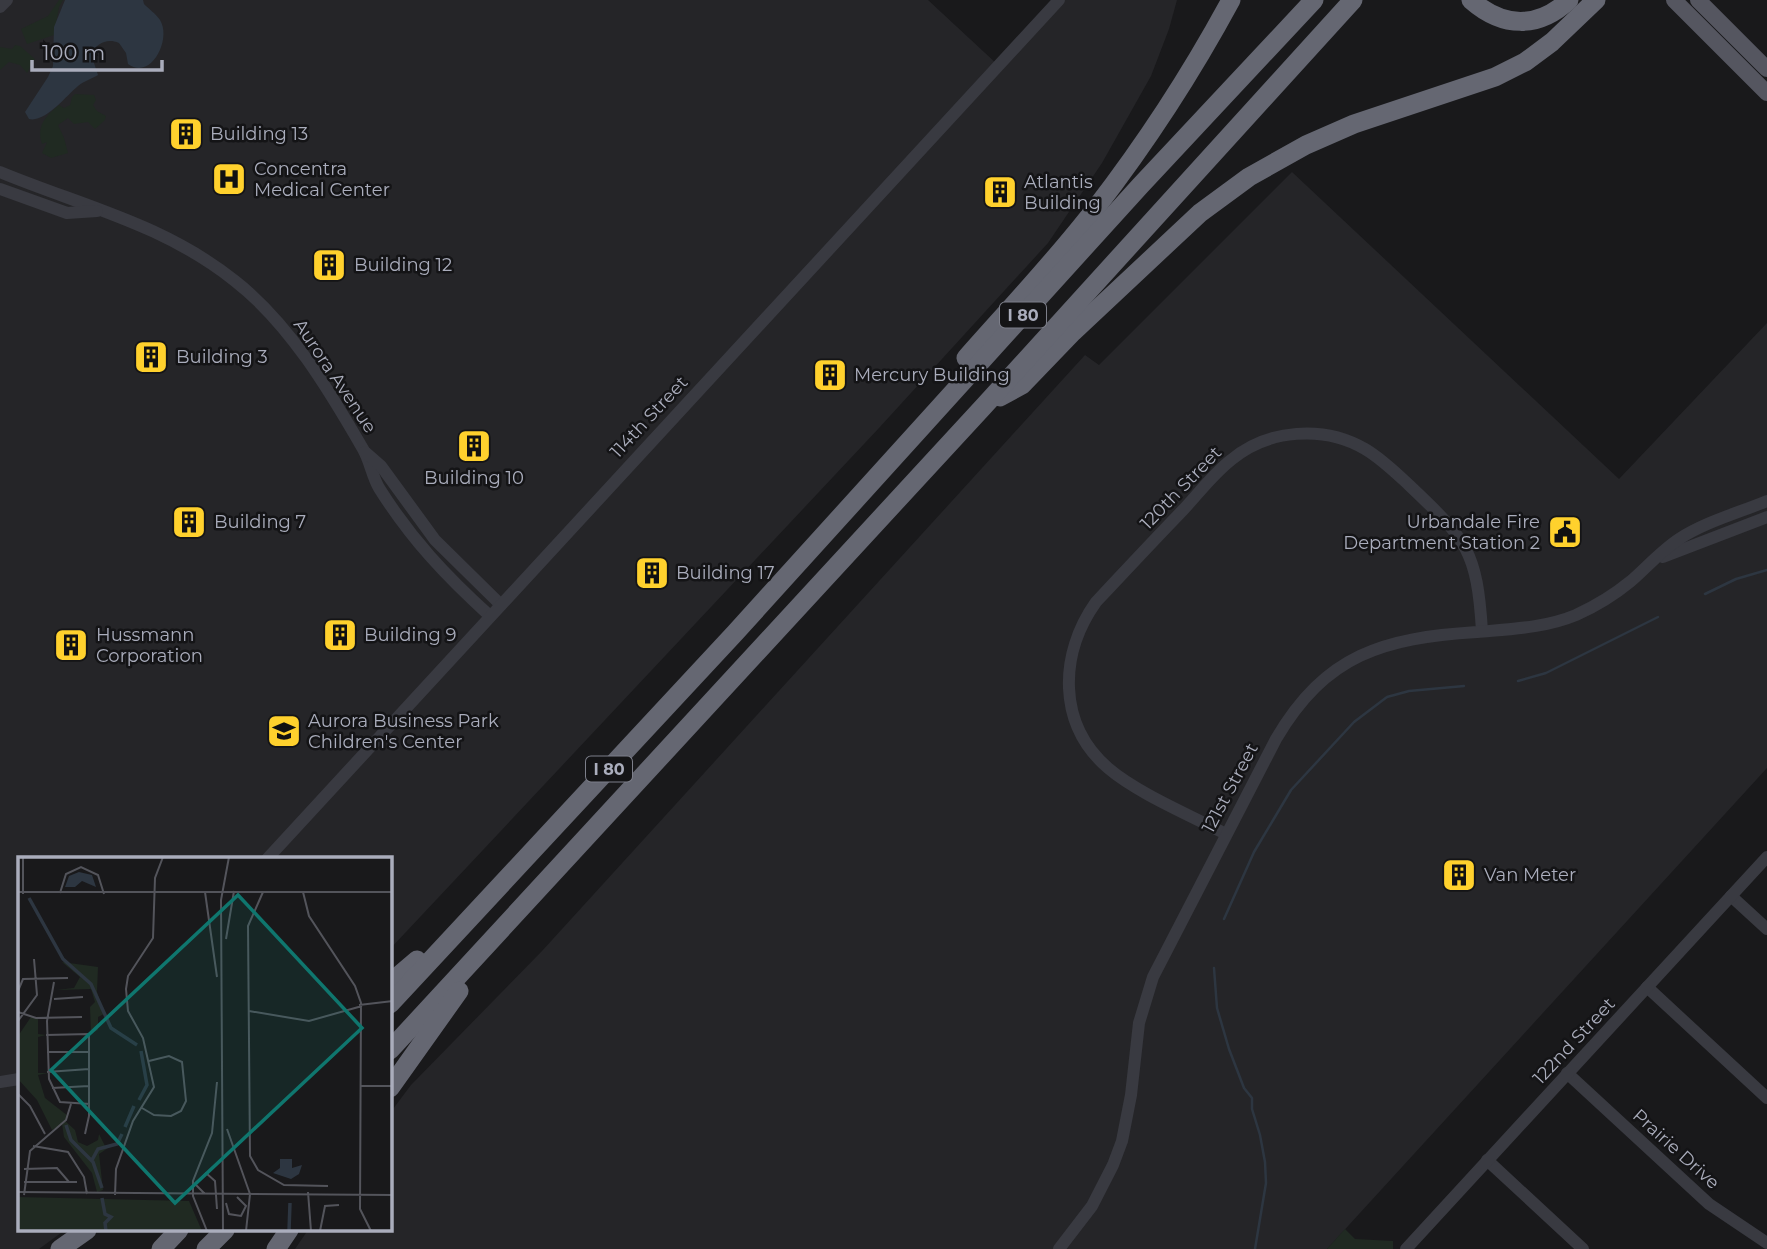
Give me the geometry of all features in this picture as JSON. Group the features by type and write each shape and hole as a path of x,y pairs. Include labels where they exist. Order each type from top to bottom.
{"highway":[{"path":"735,633 821,522 1094,212 1168,107 1231,0"},
{"name":"I 80","path":"392,1002 735,633 1140,186 1314,0"},
{"name":"I 80","path":"392,1048 984,406 1353,0"},
{"path":"1471,0 1501,19 1529,21 1544,19 1569,0"},
{"path":"984,406 1022,385 1073,332 1200,213 1249,177 1306,145 1354,124 1495,77 1525,62 1552,42 1596,0"},
{"path":"392,981 483,905"},
{"path":"392,1085 507,923"},
{"path":"60,1249 84,1232"},
{"path":"161,1249 177,1232"},
{"path":"206,1249 223,1232"},
{"path":"276,1249 288,1232"}],"main road":[{"path":"1674,0 1767,93"},
{"path":"1698,0 1767,69"}],"street":[{"path":"0,8 7,0"},
{"name":"114th Street","path":"269,857 1059,0"},
{"name":"Aurora Avenue","path":"0,172 74,198 100,211 170,237 238,283 295,343 365,452 381,466 435,540 501,605"},
{"name":"Aurora Avenue","path":"0,189 67,212 100,211"},
{"name":"120th Street","path":"1226,834 1120,777 1107,767 1086,743 1074,717 1068,670 1075,640 1086,615 1096,602 1231,459 1255,444 1285,435 1328,435 1363,447 1387,465 1443,517 1461,539 1478,580 1482,631"},
{"name":"Aurora Avenue","path":"365,452 370,471 378,486 412,536 441,571 490,616"},
{"name":"121st Street","path":"1059,1249 1092,1206 1113,1165 1128,1118 1135,1046 1144,1000 1163,955 1285,723 1297,707 1326,678 1363,654 1387,644 1418,636 1535,626 1574,616 1612,596 1676,540 1696,528 1767,501"},
{"name":"121st Street","path":"1650,563 1767,517"},
{"name":"122nd Street","path":"1406,1249 1767,857"},
{"path":"1731,896 1767,929"},
{"path":"1647,987 1767,1098"},
{"name":"Prairie Drive","path":"1567,1073 1709,1204 1767,1243"},
{"path":"0,1082 18,1079"},
{"path":"1487,1160 1583,1249"}],"shaded area":[{"path":"0,0 928,0 998,65 1059,0 1177,0 1151,76 1102,163 1048,243 879,428 392,947 392,857 18,857 18,1232 62,1232 39,1249 0,1249"},
{"path":"59,0 63,0 59,7 54,35 27,44 21,29 48,16"},
{"path":"15,45 35,59 27,73 20,65 9,62 0,70 0,47 12,49"},
{"path":"75,94 94,95 96,100 93,105 106,116 105,120 95,129 88,122 74,124 68,118 58,125 68,153 51,158 42,153 47,142 42,144 41,126 59,105 64,108 70,105"},
{"path":"1292,172 1619,479 1767,323 1767,768 1327,1249 295,1249 307,1232 392,1232 392,1110 411,1085 542,951 1085,355 1099,365"},
{"path":"1345,1229 1355,1239 1393,1241 1393,1249 1327,1249"}],"water":[{"path":"65,0 143,0 160,20 163,28 161,47 151,63 136,68 128,64 126,53 119,43 106,41 99,44 91,54 98,75 78,86 42,117 29,119 25,112 53,66 54,27"}],"waterway":[{"path":"1705,594 1736,579 1767,570"},
{"path":"1518,681 1546,673 1658,617"},
{"path":"1224,919 1254,852 1291,790 1354,722 1387,697 1409,691 1464,686"},
{"path":"1214,968 1217,1008 1244,1088 1252,1098 1252,1109 1265,1162 1266,1183 1255,1249"}],"place":[{"name":"Building 13","path":"186,134"},
{"name":"Concentra Medical Center","path":"229,179"},
{"name":"Atlantis Building","path":"1000,192"},
{"name":"Building 12","path":"329,265"},
{"name":"Building 3","path":"151,357"},
{"name":"Mercury Building","path":"830,375"},
{"name":"Building 10","path":"474,446"},
{"name":"Building 7","path":"189,522"},
{"name":"Urbandale Fire Department Station 2","path":"1565,532"},
{"name":"Building 17","path":"652,573"},
{"name":"Building 9","path":"340,635"},
{"name":"Hussmann Corporation","path":"71,645"},
{"name":"Aurora Business Park Children's Center","path":"284,731"},
{"name":"Van Meter","path":"1459,875"}]}
